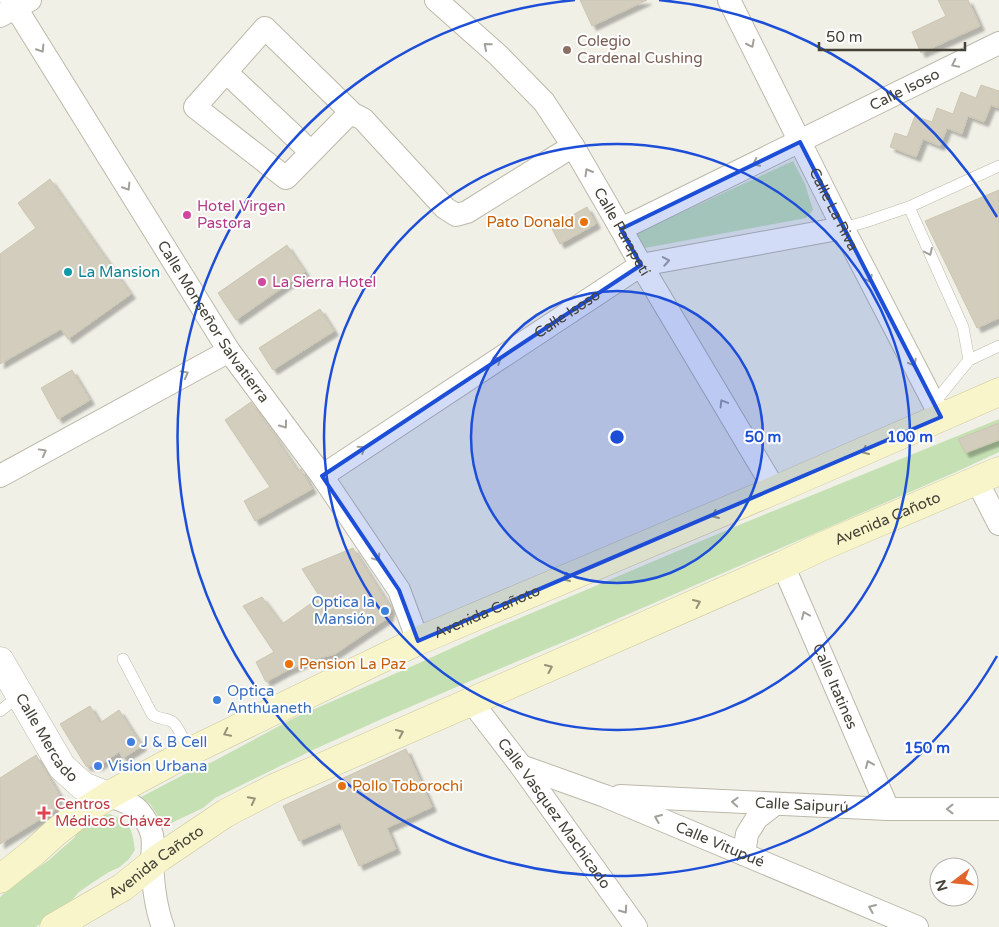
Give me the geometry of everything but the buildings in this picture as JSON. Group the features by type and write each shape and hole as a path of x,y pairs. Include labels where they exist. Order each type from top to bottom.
{"main road":[{"name":"Avenida Cañoto","path":"0,880 75,817 108,796 189,752 418,641 775,490 938,410 999,392"},
{"name":"Avenida Cañoto","path":"54,927 123,887 152,864 226,812 274,788 823,546 988,476"}],"street":[{"name":"Calle Parapetí","path":"436,0 498,55 544,102 573,146 641,265 775,490"},
{"name":"Calle La Riva","path":"729,0 843,228 938,410"},
{"name":"Calle Monseñor Salvatierra","path":"14,6 229,350 322,476 399,590 418,641"},
{"path":"353,114 345,118 286,178 195,106 265,28 353,114 363,119 445,208 456,215 467,212 573,146"},
{"name":"Calle Isoso","path":"622,230 999,43"},
{"path":"226,72 311,152"},
{"name":"Calle Isoso","path":"322,476 641,265 843,228"},
{"path":"0,476 229,350"},
{"path":"988,476 999,524"},
{"name":"Calle Itatines","path":"783,565 888,809"},
{"name":"Calle Mercado","path":"0,661 10,703 62,767 82,786 131,805 139,811 147,824 152,835 154,892 158,914 163,927"},
{"name":"Calle Vasquez Machicado","path":"471,702 522,766 636,927"},
{"name":"Calle Vitupué","path":"522,766 604,796 917,927"},
{"name":"Calle Saipurú","path":"604,796 888,809 999,809"},
{"path":"744,854 747,834 757,818 775,804"}],"lane":[{"path":"843,228 909,208 999,166"},
{"path":"909,208 963,327 969,360"},
{"path":"938,410 969,360 999,346"},
{"path":"123,659 152,714 155,717 171,721 175,724 189,752"}],"highlighted area":[{"path":"800,142 941,417 418,641 399,590 322,476 641,265 621,229"}],"green space":[{"path":"793,161 805,184 813,210 806,218 645,248 633,243 639,232"},
{"path":"999,419 999,452 585,633 384,718 315,749 215,798 203,808 167,825 164,825 150,804 141,797 214,761 294,718 489,631 734,527"},
{"path":"110,814 126,823 131,831 135,850 129,859 120,867 79,892 73,899 36,927 0,927 0,897 17,882 49,860 74,838 80,829 99,816"}],"place":[{"name":"Colegio Cardenal Cushing","path":"567,50"},
{"name":"Hotel Virgen Pastora","path":"187,215"},
{"name":"Pato Donald","path":"584,222"},
{"name":"La Mansion","path":"68,272"},
{"name":"La Sierra Hotel","path":"262,282"},
{"name":"Optica la Mansión","path":"385,611"},
{"name":"Pension La Paz","path":"289,664"},
{"name":"Optica Anthuaneth","path":"217,700"},
{"name":"J & B Cell","path":"131,742"},
{"name":"Vision Urbana","path":"98,766"},
{"name":"Pollo Toborochi","path":"342,786"},
{"name":"Centros Médicos Chávez","path":"44,813"}]}
